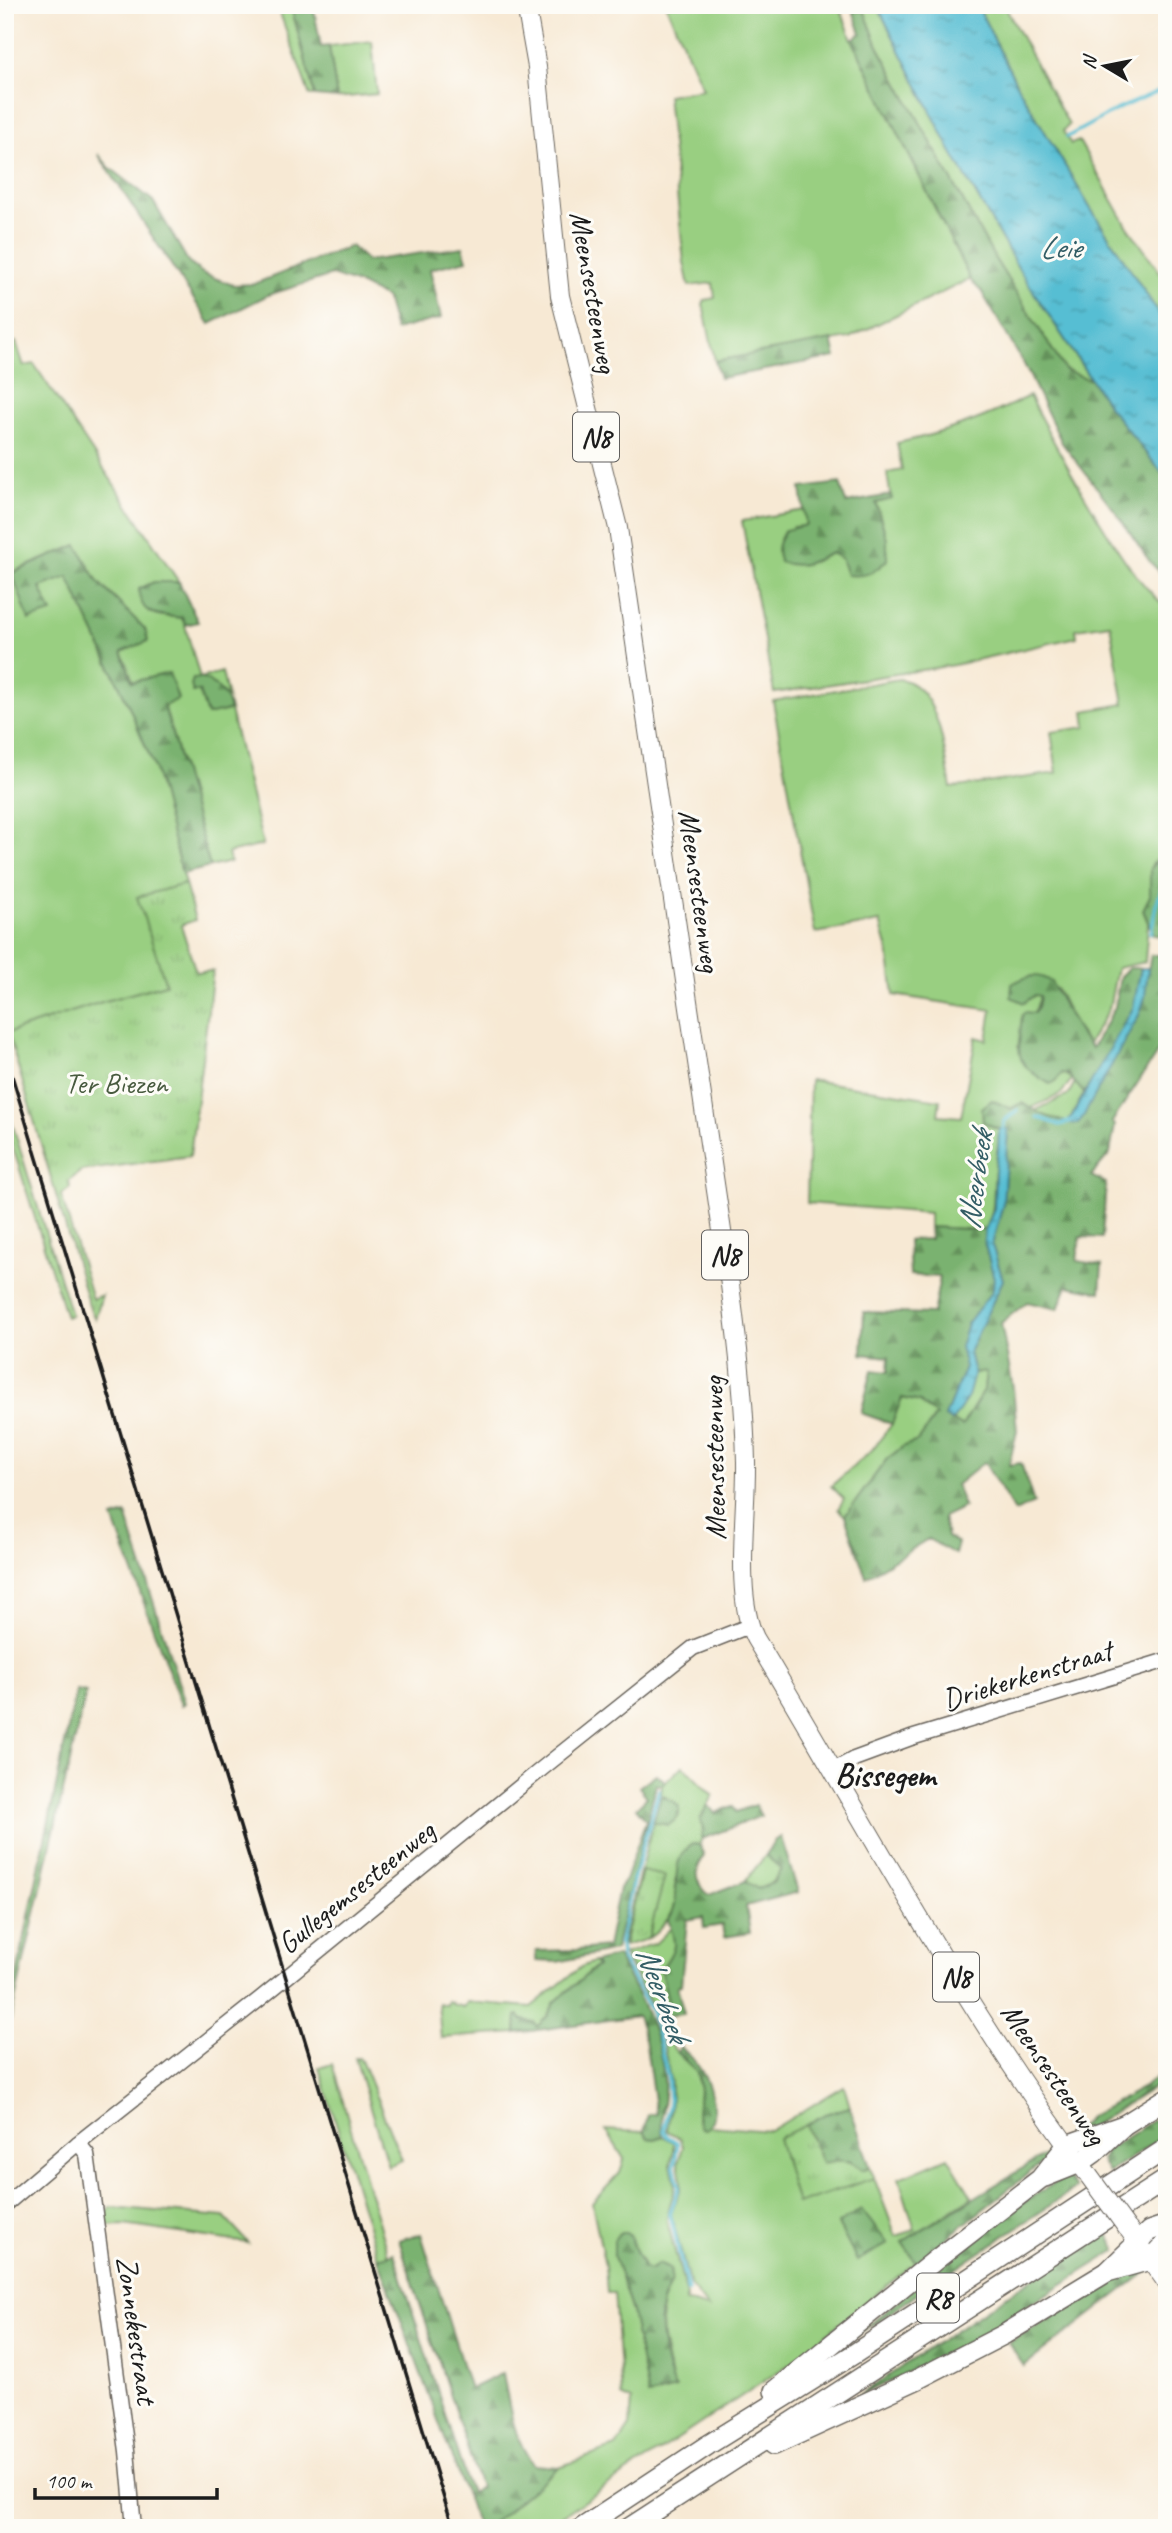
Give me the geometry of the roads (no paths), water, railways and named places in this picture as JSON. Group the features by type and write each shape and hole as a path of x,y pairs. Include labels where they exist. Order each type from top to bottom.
{"highway":[{"path":"1040,2179 1084,2169 1094,2153 1124,2125 1167,2098"},
{"path":"708,2445 938,2258 1040,2179 1067,2145 1124,2125"},
{"name":"R8","path":"582,2528 854,2354 1167,2148"},
{"name":"R8","path":"629,2528 1167,2179"},
{"path":"1107,2272 1132,2234 1167,2225"},
{"path":"713,2473 918,2379 1005,2333 1107,2272 1150,2260 1167,2242"}],"main road":[{"name":"Meensesteenweg","path":"526,5 537,66 559,296 618,528 730,1286 744,1394 744,1602 749,1626 931,1937 1024,2084 1167,2283"}],"street":[{"name":"Gullegemsesteenweg","path":"5,2205 78,2143 252,2006 533,1775 693,1648 749,1626"},
{"name":"Driekerkenstraat","path":"834,1770 903,1740 1167,1660"},
{"name":"Zonnekestraat","path":"78,2143 87,2154 127,2451 134,2528"}],"water":[{"name":"Leie","path":"877,5 977,5 1017,85 1089,206 1167,326 1167,479 1109,407 1020,271 950,149"},
{"path":"1141,968 1148,968 1145,997 1139,1015 1084,1115 1078,1124 1068,1123 1133,1008"},
{"path":"999,1129 1008,1129 1003,1204 992,1245 1003,1280 969,1352 974,1374 968,1397 952,1421 945,1417 965,1367 960,1347 967,1324 993,1290 994,1278 984,1241 985,1230 994,1209"}],"waterway":[{"path":"1067,137 1116,110 1167,87"},
{"name":"Neerbeek","path":"1151,933 1156,905 1167,874"},
{"name":"Neerbeek","path":"1003,1134 1004,1121 1018,1110"},
{"name":"Neerbeek","path":"1037,1117 1060,1125 1071,1121"},
{"name":"Neerbeek","path":"659,1790 633,1881 620,1943 621,1957 651,2011 668,2078 669,2103 664,2131 678,2143 674,2166 679,2187 670,2214 688,2291"}],"railway":[{"path":"5,1053 453,2528"}],"district":[{"name":"Bissegem","path":"885,1775"}],"park label":[{"name":"Ter Biezen","path":"116,1083"}]}
